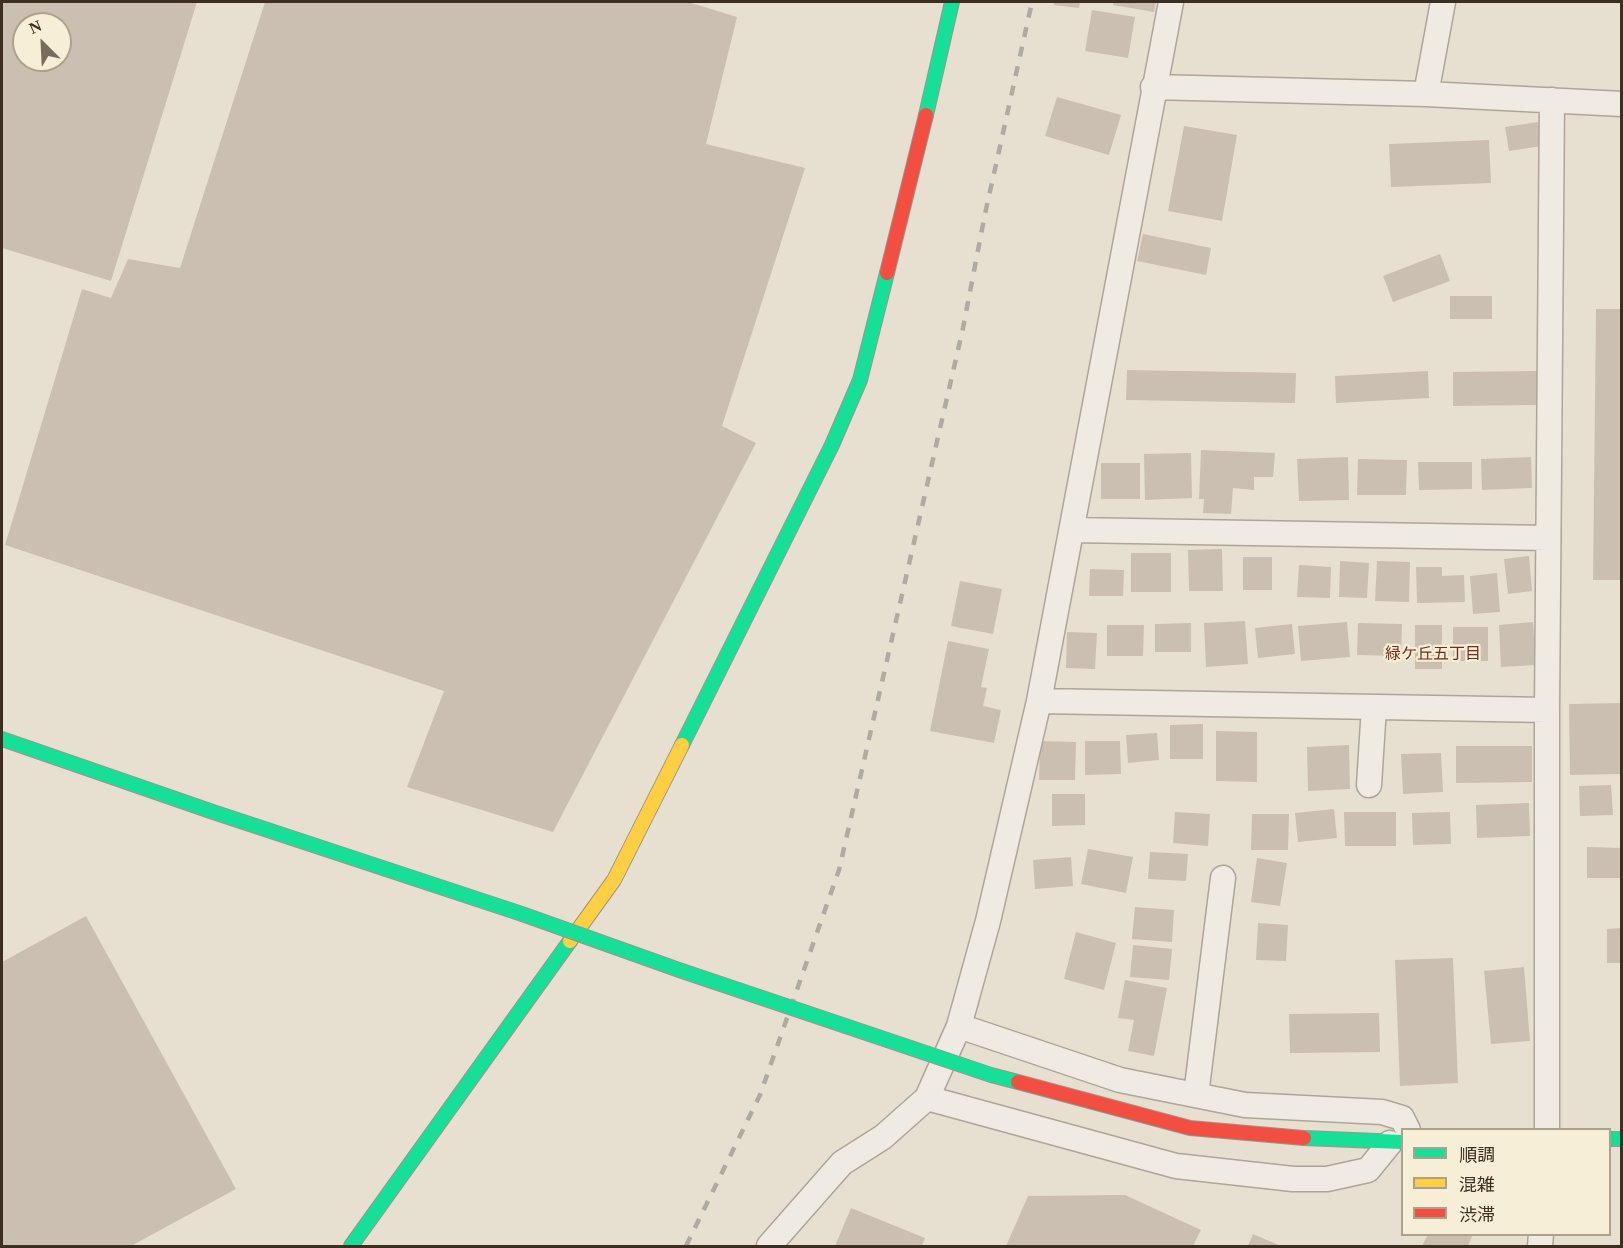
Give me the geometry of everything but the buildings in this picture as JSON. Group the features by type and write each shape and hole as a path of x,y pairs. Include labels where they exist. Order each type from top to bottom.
{"street":[{"path":"351,1246 614,880 832,444 860,380 908,192 952,2"},
{"path":"769,1246 842,1163 883,1137 927,1098 959,1026 988,921 1039,701 1171,2"},
{"path":"1426,94 1443,2"},
{"path":"1154,87 1426,94 1622,104"},
{"path":"1547,1128 1547,710 1552,100"},
{"path":"1072,530 1548,538"},
{"path":"1039,701 1547,710"},
{"path":"1369,785 1374,707"},
{"path":"2,739 991,1075 1190,1128 1304,1138 1400,1138"},
{"path":"1196,1095 1222,878"},
{"path":"927,1098 1176,1166 1293,1179 1327,1179 1368,1170 1400,1138 1402,1118 1382,1112 1245,1105 1120,1080 959,1026"}],"railway":[{"path":"686,1246 760,1095 839,870 963,328 985,214 1032,2"}],"traffic: fast":[{"path":"926,115 952,2"},
{"path":"682,745 832,445 860,380 887,273"},
{"path":"2,739 213,812 522,914"},
{"path":"522,914 679,970 991,1075 1018,1082"},
{"path":"351,1246 570,941"},
{"path":"1304,1138 1401,1142"},
{"path":"1611,1139 1622,1139"}],"traffic: slow":[{"path":"570,941 614,880 682,745"}],"traffic: jam":[{"path":"887,273 926,115"},
{"path":"1018,1082 1190,1128 1304,1138"}],"district":[{"name":"緑ケ丘五丁目","path":"1433,655"}]}
